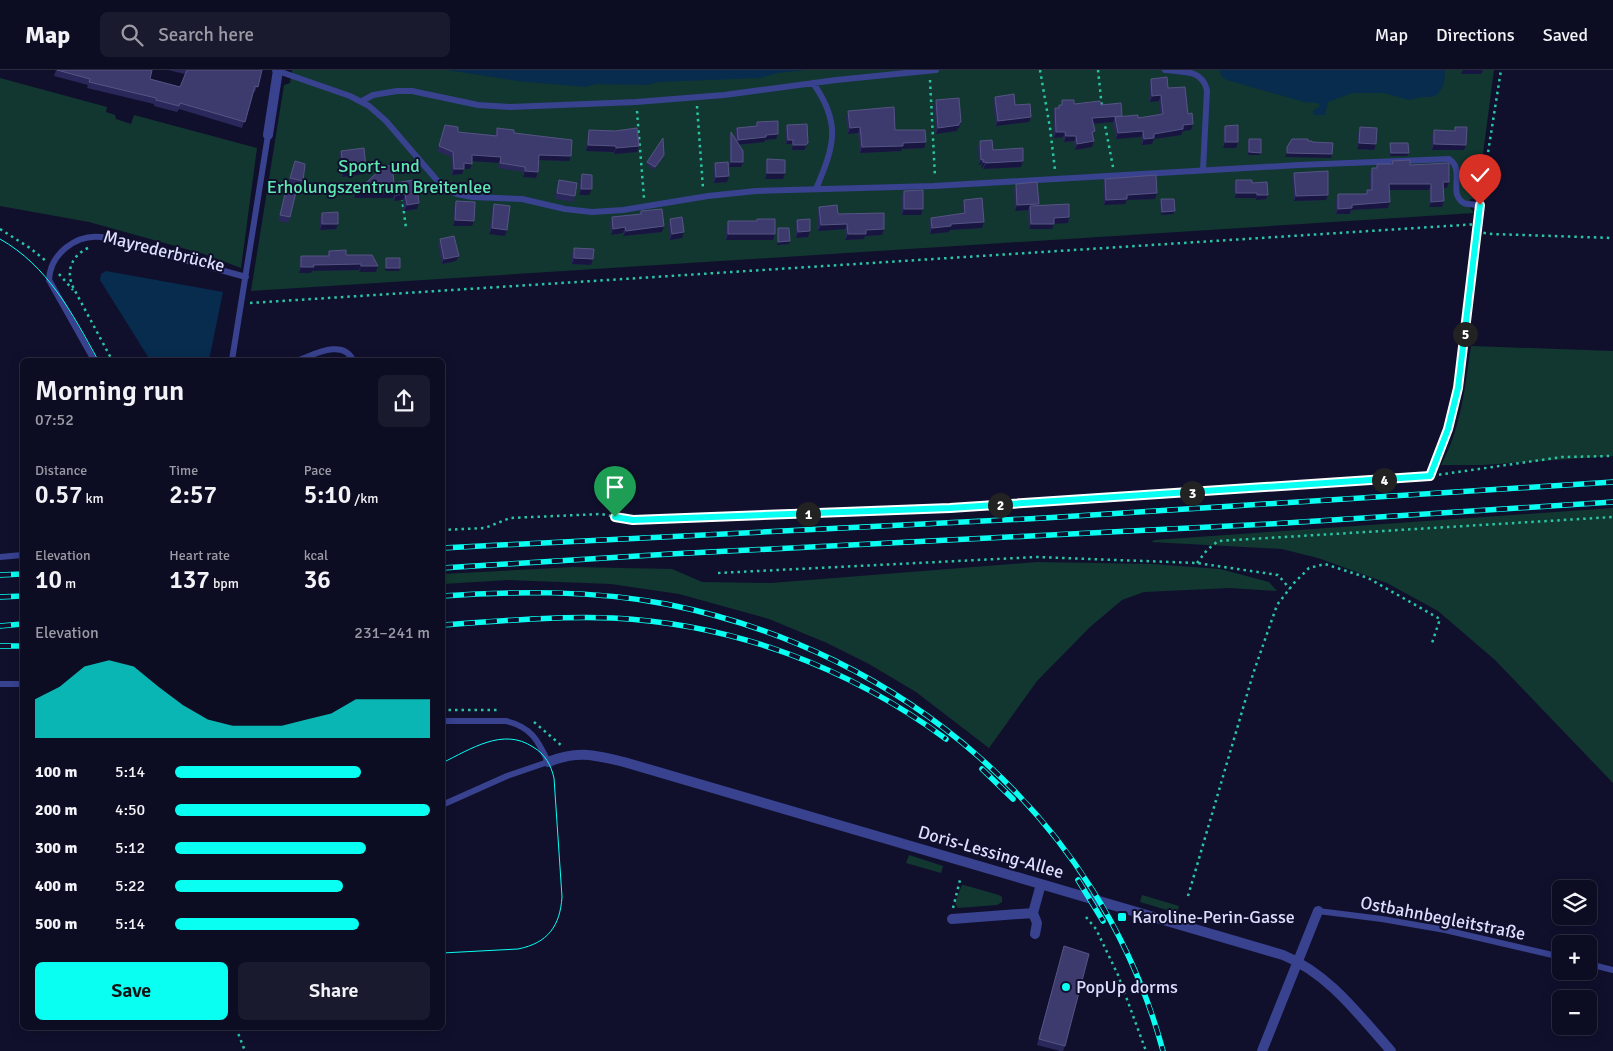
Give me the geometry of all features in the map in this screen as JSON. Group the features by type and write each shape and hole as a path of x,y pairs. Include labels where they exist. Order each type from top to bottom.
{"street":[{"path":"268,135 277,70"},
{"name":"Doris-Lessing-Allee","path":"548,762 560,757 588,754 624,762 1283,955 1297,961 1324,978 1340,993 1391,1051"},
{"path":"1034,934 1037,924 1033,913 1041,884"},
{"path":"1262,1051 1318,912"},
{"path":"952,915 1033,913"}],"lane":[{"path":"277,70 362,101 386,120 445,188 457,194 472,197 522,199 565,209 592,212 623,210 703,196 756,192 935,186 1203,170 1449,159 1454,162 1457,168 1456,191 1458,196 1465,203 1480,205"},
{"path":"362,101 373,95 397,91 412,91 478,105 510,107 636,102 697,98 936,70"},
{"path":"1165,70 1192,72 1204,78 1207,90 1203,170"},
{"path":"813,83 827,106 833,126 831,146 816,189"},
{"path":"232,358 268,135"},
{"path":"93,358 49,280 50,270 56,259 76,240 89,236 101,237 246,277"},
{"path":"304,358 329,349 339,349 348,352 352,358"},
{"path":"0,557 20,556"},
{"path":"0,684 20,684"},
{"path":"445,721 506,721 516,724 533,734 548,762 507,776 445,804"},
{"name":"Ostbahnbegleitstraße","path":"1318,912 1382,919 1445,930 1552,955"},
{"path":"1597,966 1613,970"}],"path":[{"path":"929,70 935,186"},
{"path":"1040,70 1056,179"},
{"path":"1098,70 1104,122 1114,175"},
{"path":"1430,476 1448,429 1458,388 1480,205 1501,70"},
{"path":"697,98 703,196"},
{"path":"636,102 645,207"},
{"path":"401,192 406,228"},
{"path":"241,304 1478,224"},
{"path":"0,229 42,258"},
{"path":"1477,232 1613,238"},
{"name":"Mayrederbrücke","path":"96,246 83,251 74,259 69,271 74,289 111,358"},
{"path":"445,530 485,528 510,518 601,514 633,520 931,508 1430,476 1562,457 1613,456"},
{"path":"1197,562 1218,541 1613,517"},
{"path":"718,573 1037,557 1197,562 1278,575 1290,589"},
{"path":"1188,896 1253,674 1277,605 1309,568 1325,564 1368,578 1440,619 1431,646"},
{"path":"952,915 953,903 960,880"},
{"path":"1086,917 1096,929 1118,975 1146,1051"},
{"path":"237,1030 245,1051"}],"green space":[{"name":"Sport- und Erholungszentrum Breitenlee","path":"292,70 1494,70 1477,199 1470,199 1470,208 1474,213 251,291 284,85 290,83"},
{"path":"0,78 107,107 106,112 115,115 116,119 131,124 134,115 257,148 241,268 204,254 89,222 0,206"},
{"path":"1471,346 1613,351 1613,456 1483,465 1441,465 1458,422"},
{"path":"1613,508 1613,783 1495,660 1438,611 1387,583 1318,558 1282,549 1151,542 1155,540"},
{"path":"1037,562 1152,564 1220,569 1269,582 1277,591 1230,588 1144,592 1122,600 1090,627 1037,681 989,748 916,692 869,664 827,643 769,619 679,594 611,584 508,580 445,584 445,574 574,567 672,569 702,582 771,583"},
{"path":"973,846 1014,858 1012,865 971,854"},
{"path":"909,855 943,866 941,873 906,863"},
{"path":"962,885 999,895 1002,897 1002,902 997,905 958,908 955,903"},
{"path":"1142,895 1179,906 1177,913 1140,902"}],"water":[{"path":"447,70 806,70 778,73 760,78 659,82 646,85 596,84 585,87 518,81"},
{"path":"1220,70 1445,70 1444,84 1437,95 1409,100 1384,93 1352,93 1328,102 1325,115 1314,115 1313,111 1320,106 1318,103 1304,102 1227,80 1221,76"},
{"path":"106,271 223,292 209,358 149,358 100,280 101,274"}],"building":[{"path":"57,70 152,70 150,79 180,87 187,70 262,70 258,87 255,86 245,122 180,103 179,106 156,100 156,98 89,82 90,79"},
{"path":"1167,77 1168,88 1185,87 1188,114 1192,113 1193,124 1183,125 1183,129 1154,134 1154,138 1144,139 1143,131 1118,133 1115,117 1138,115 1138,118 1163,114 1161,95 1152,96 1151,79"},
{"path":"1014,94 1015,105 1030,104 1031,117 998,121 995,97"},
{"path":"959,98 961,122 959,125 938,128 936,100"},
{"path":"1062,100 1074,100 1074,104 1100,101 1101,105 1121,103 1122,116 1092,118 1095,131 1092,132 1094,141 1077,144 1076,136 1066,136 1065,132 1056,132 1055,108 1059,108 1059,105 1062,105"},
{"path":"894,107 895,130 925,130 926,142 903,143 903,146 862,147 860,127 850,128 848,111"},
{"path":"778,121 778,134 738,140 737,128 757,126 757,122"},
{"path":"807,124 808,143 806,145 793,145 793,140 788,140 787,125"},
{"path":"445,125 458,127 458,132 497,136 497,128 514,130 514,133 572,140 571,156 539,155 538,172 525,171 525,167 500,163 501,157 472,155 472,164 464,163 464,169 454,169 453,152 439,146"},
{"path":"1238,125 1238,142 1225,142 1225,126"},
{"path":"1360,127 1377,128 1376,144 1359,143"},
{"path":"1455,127 1467,127 1466,145 1434,144 1434,130 1455,131"},
{"path":"637,128 639,146 616,148 616,146 588,145 589,130 615,131"},
{"path":"731,132 743,151 743,162 731,162"},
{"path":"663,138 664,155 655,167 647,162"},
{"path":"1249,139 1261,139 1261,153 1249,152"},
{"path":"1292,139 1308,139 1308,141 1312,142 1333,143 1332,154 1287,153 1287,147"},
{"path":"992,140 993,150 1023,148 1023,161 983,162 983,159 981,160 980,141"},
{"path":"1390,143 1408,143 1409,153 1391,153"},
{"path":"364,148 366,168 344,171 341,151"},
{"path":"767,159 785,160 785,173 767,173"},
{"path":"1410,160 1410,165 1449,163 1449,182 1443,182 1444,201 1431,202 1431,184 1389,184 1390,202 1352,205 1352,208 1338,209 1338,194 1367,194 1367,190 1372,190 1372,168 1377,168 1377,164 1393,164 1392,161"},
{"path":"295,161 305,164 303,181 290,178"},
{"path":"728,162 729,176 716,177 715,163"},
{"path":"392,165 395,192 356,192 383,167"},
{"path":"1328,171 1328,195 1296,196 1294,173"},
{"path":"582,174 592,175 592,189 581,189"},
{"path":"1156,175 1157,193 1127,195 1127,199 1106,200 1105,179"},
{"path":"413,180 414,188 417,188 419,203 407,205 405,194 396,195 395,183"},
{"path":"559,180 577,183 575,196 557,193"},
{"path":"1236,180 1252,180 1252,183 1267,182 1268,195 1236,193"},
{"path":"1037,182 1039,204 1017,205 1016,184"},
{"path":"286,190 296,192 290,217 280,215"},
{"path":"923,190 923,209 904,209 904,191"},
{"path":"982,198 984,222 951,224 951,226 932,228 931,218 965,213 964,200"},
{"path":"1161,199 1174,199 1175,211 1162,212"},
{"path":"456,201 475,202 474,221 455,220"},
{"path":"494,204 510,206 507,230 492,228"},
{"path":"1069,204 1069,217 1054,218 1054,224 1031,224 1030,206"},
{"path":"837,205 838,214 884,213 884,229 866,230 866,234 848,234 847,224 821,225 819,207"},
{"path":"662,209 664,226 626,231 625,227 613,229 612,217 641,214 641,211"},
{"path":"338,212 338,224 322,224 322,213"},
{"path":"682,217 684,232 672,234 670,219"},
{"path":"757,219 775,219 775,234 728,234 728,221 757,221"},
{"path":"810,219 810,231 798,232 797,220"},
{"path":"778,228 789,228 790,241 778,242"},
{"path":"454,236 459,256 444,259 440,239"},
{"path":"574,248 594,249 593,259 574,258"},
{"path":"346,250 346,255 372,255 378,266 361,266 361,264 301,267 301,256 329,256 329,251"},
{"path":"386,258 400,258 400,268 386,268"},
{"name":"PopUp dorms","path":"1064,946 1089,954 1065,1046 1039,1039"}],"tram line":[{"path":"0,239 17,250 45,277 68,308 97,358"},
{"path":"445,762 487,742 510,739 522,741 544,756 554,778 562,897 555,925 545,938 537,942 518,949 445,953"}],"railway":[{"path":"445,548 1044,518 1613,482"},
{"path":"445,568 670,554 1269,524 1613,502"},
{"path":"0,575 20,574"},
{"path":"445,596 498,593 582,594 638,599 666,604 752,627 834,660 910,704 979,757 1040,819 1092,889 1133,966 1163,1051"},
{"path":"0,597 20,596"},
{"path":"445,625 528,619 613,618 658,622 702,629 746,640 788,654 829,671 909,713 946,739"},
{"path":"0,626 20,624"},
{"path":"0,646 20,646"},
{"path":"982,769 1013,799"},
{"path":"1078,880 1103,921"}],"place":[{"name":"Karoline-Perin-Gasse","path":"1122,917"},
{"name":"PopUp dorms","path":"1066,987"}],"route":[{"path":"615,517 633,520 950,508 1430,476 1448,429 1458,388 1480,205"}]}
